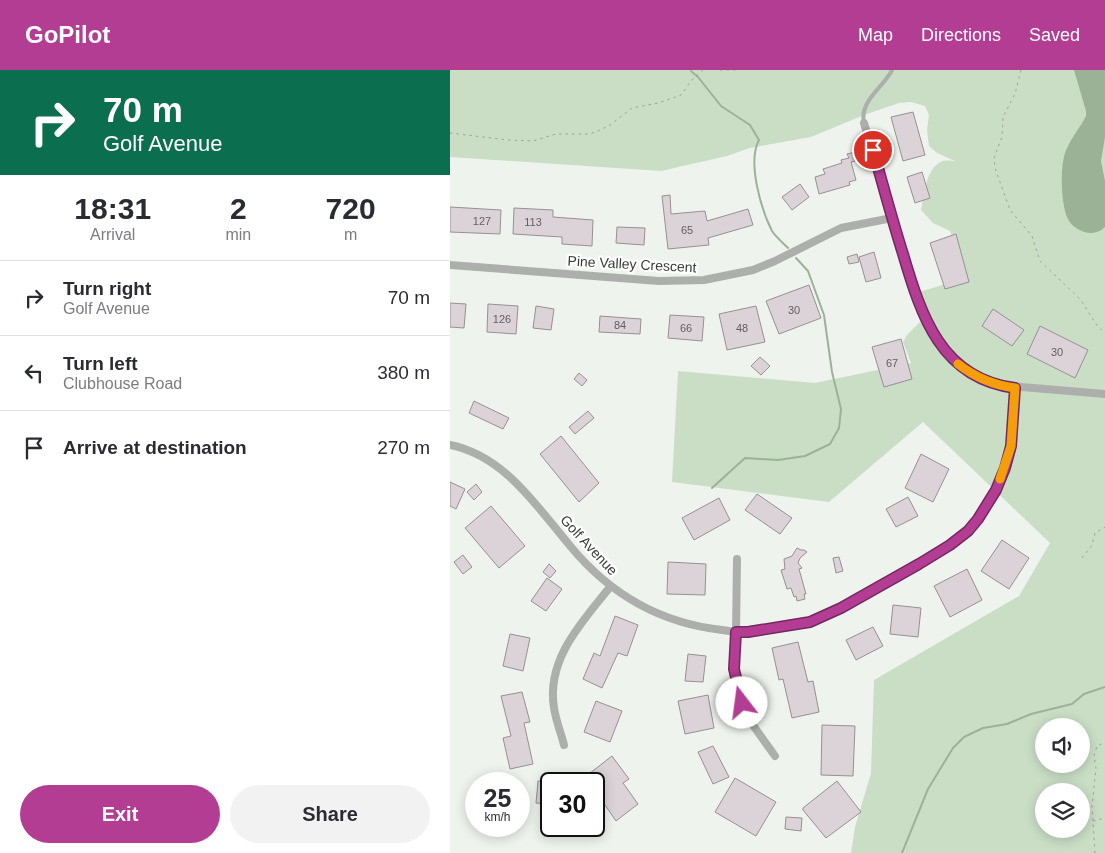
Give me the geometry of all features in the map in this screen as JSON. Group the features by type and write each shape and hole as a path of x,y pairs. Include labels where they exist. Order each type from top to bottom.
{"street":[{"path":"864,124 916,295 935,338 950,356 975,376 998,386 1105,394"},
{"name":"Pine Valley Crescent","path":"450,265 660,281 704,280 753,270 841,228 892,218"},
{"name":"Golf Avenue","path":"450,445 474,453 490,462 508,476 527,493 589,568 610,587 644,608 669,619 706,628 748,632 810,622 841,608 919,564 950,545 968,531 996,490 1005,468 1011,446 1015,388"},
{"path":"737,559 734,669 739,697 750,720 775,756"},
{"path":"564,746 554,708 553,690 557,663 568,642 610,587"}],"lane":[{"path":"864,124 863,113 866,105 892,70"}],"path":[{"path":"450,133 533,142 556,134 588,134 603,129 632,108 675,99 681,95 699,72 703,70"},
{"path":"720,70 737,70"},
{"path":"1021,70 1015,94 1003,117 1002,136 994,158 996,168 1010,210 1032,236 1040,262 1080,300 1098,327 1105,333"},
{"path":"1082,558 1092,545 1095,533 1105,527"},
{"path":"1095,853 1092,807 1096,768 1094,756 1096,746 1105,745"},
{"path":"1093,821 1105,818"}],"shaded area":[{"path":"450,70 1105,70 1105,853 851,853 855,827 871,773 874,680 1019,596 1050,543 923,422 829,502 672,482 678,371 815,383 911,363 903,342 907,335 923,319 919,292 949,283 957,249 950,231 933,223 921,210 929,175 933,169 943,161 955,161 937,153 929,146 927,130 929,115 925,106 911,102 899,103 811,137 750,148 727,156 661,171 450,157"},
{"path":"1074,70 1105,70 1105,137 1101,161 1105,181 1105,227 1093,233 1081,231 1070,222 1065,211 1062,194 1063,159 1086,116"}],"building":[{"path":"913,112 925,155 903,161 891,117"},
{"path":"856,152 859,160 851,162 856,180 849,182 850,185 819,194 815,177 825,174 823,169 842,163 841,160 849,158 847,154"},
{"path":"922,172 930,198 915,203 907,177"},
{"path":"800,184 809,197 792,210 782,197"},
{"path":"670,195 671,214 705,211 707,221 748,209 753,225 708,238 709,245 668,249 662,196"},
{"path":"450,207 501,210 500,234 450,232"},
{"path":"514,208 553,210 553,217 593,220 592,246 562,244 562,237 513,234"},
{"path":"617,227 645,228 644,245 616,243"},
{"path":"956,234 969,282 945,289 930,243"},
{"path":"874,252 881,278 866,282 859,257"},
{"path":"857,254 859,262 849,264 847,257"},
{"path":"809,285 821,318 779,334 766,301"},
{"path":"450,303 466,304 464,328 450,327"},
{"path":"488,304 518,306 516,334 487,332"},
{"path":"536,306 554,309 551,330 533,328"},
{"path":"756,306 765,342 727,350 719,314"},
{"path":"993,309 1024,330 1012,346 982,326"},
{"path":"670,315 704,317 702,341 668,338"},
{"path":"600,316 641,319 640,334 599,332"},
{"path":"1040,326 1088,350 1075,378 1027,354"},
{"path":"901,339 912,379 884,387 872,347"},
{"path":"760,357 770,366 761,375 751,366"},
{"path":"579,373 587,380 582,386 574,379"},
{"path":"474,401 509,418 503,429 469,413"},
{"path":"588,411 594,418 575,434 569,427"},
{"path":"561,436 599,483 579,502 540,454"},
{"path":"921,454 949,469 933,502 905,488"},
{"path":"450,482 465,489 456,509 450,506"},
{"path":"476,484 482,492 474,500 467,492"},
{"path":"757,494 792,518 780,534 745,510"},
{"path":"908,497 918,516 896,527 886,509"},
{"path":"719,498 730,520 694,540 682,518"},
{"path":"491,506 525,546 499,568 465,528"},
{"path":"1002,540 1029,558 1009,589 981,571"},
{"path":"797,548 807,552 800,558 798,563 802,568 799,569 806,594 804,594 805,599 797,601 791,588 787,589 781,570 785,569 784,559 792,556"},
{"path":"463,555 472,567 463,574 454,562"},
{"path":"839,557 843,571 836,573 833,558"},
{"path":"668,562 706,564 705,595 667,594"},
{"path":"549,564 556,571 550,578 543,572"},
{"path":"967,569 982,600 950,617 934,586"},
{"path":"547,578 562,589 546,611 531,601"},
{"path":"893,605 921,608 918,637 890,634"},
{"path":"615,616 638,625 627,656 618,653 602,688 583,679 594,653 600,656"},
{"path":"873,627 883,646 856,660 846,640"},
{"path":"510,634 530,638 523,671 503,666"},
{"path":"798,642 808,682 813,681 819,712 792,718 783,679 779,680 772,648"},
{"path":"688,654 706,656 703,682 685,681"},
{"path":"522,692 530,722 524,723 533,764 510,769 503,738 511,736 501,696"},
{"path":"708,695 714,728 685,734 678,701"},
{"path":"596,701 622,711 610,742 584,732"},
{"path":"822,725 855,726 853,776 821,775"},
{"path":"713,746 729,777 713,784 698,752"},
{"path":"612,756 629,779 623,783 638,804 616,821 605,805 605,772 591,772"},
{"path":"735,778 776,802 756,836 715,812"},
{"path":"538,781 540,781 540,803 536,803"},
{"path":"837,781 861,812 826,838 803,808"},
{"path":"786,817 802,818 801,831 785,829"}],"waterway":[{"path":"691,71 721,106 750,125 759,140 754,160 760,198 772,231 788,248"},
{"path":"712,488 745,458 778,460 805,456 830,444 839,428 841,409 832,372 824,315 808,271 796,258"},
{"path":"902,853 928,789 953,748 964,737 983,728 1007,724 1031,714 1072,704 1084,694 1105,687"}],"slow traffic":[{"path":"958,364 987,382 998,386 1015,388 1011,446 1000,479"}],"route":[{"path":"742,703 739,697 734,669 736,632 768,630 810,622 841,608 950,545 968,531 996,490 1011,446 1015,388 998,386 975,376 960,366 935,338 916,295 873,150"}]}
